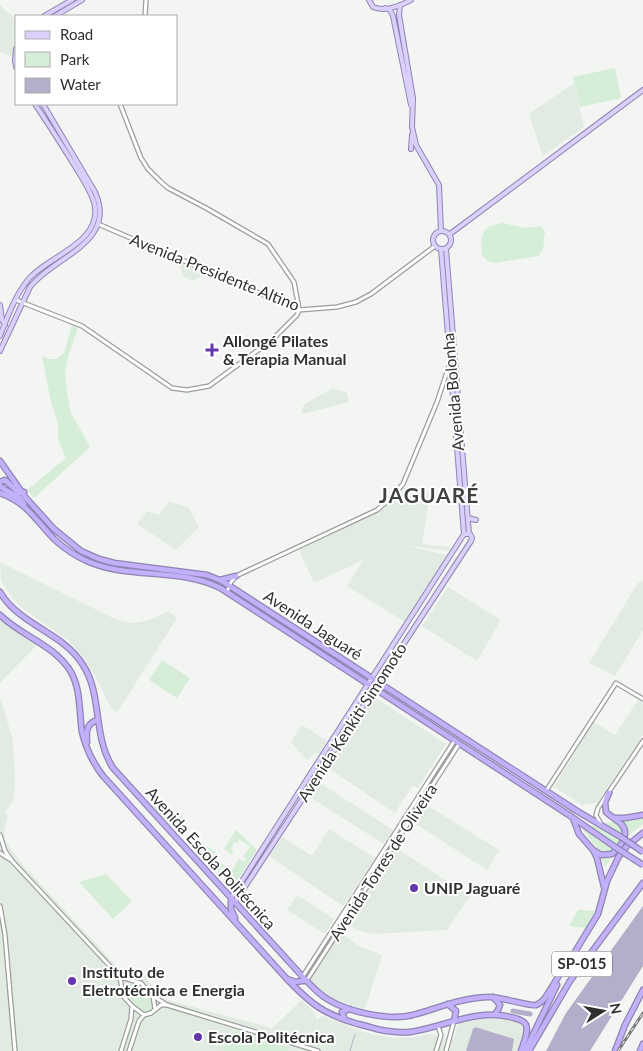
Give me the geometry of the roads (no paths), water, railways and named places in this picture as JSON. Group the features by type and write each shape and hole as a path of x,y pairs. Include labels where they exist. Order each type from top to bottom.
{"highway":[{"name":"Avenida Jaguaré","path":"0,461 24,492 26,498 59,534 82,551 114,563 207,575 220,580 643,852"},
{"path":"24,492 19,492 5,480 0,484 2,488 20,498 25,506"},
{"name":"Avenida Jaguaré","path":"0,492 25,506 58,543 88,562 114,569 198,580 227,592 643,865"},
{"path":"220,580 236,576"},
{"name":"Avenida Escola Politécnica","path":"0,592 14,610 65,645 80,660 87,671 91,683 102,747 108,761 302,976 326,999 376,1016 399,1017 473,998 504,998 532,1006 538,1004 549,992 570,958"},
{"name":"Avenida Escola Politécnica","path":"0,615 10,624 48,649 67,666 75,681 82,731 88,751 103,776 286,978 315,1006 346,1020 381,1030 398,1032 409,1032 475,1016 494,1014"},
{"path":"88,751 88,728 90,723 98,720"},
{"path":"572,817 579,834 593,850 600,855 609,855 622,843 625,830 606,809 605,802 609,793"},
{"path":"613,818 643,815"},
{"path":"156,834 164,831 165,826"},
{"path":"525,1051 570,958 594,921 601,906 611,871 623,850 643,832"},
{"path":"593,850 600,865 605,889"},
{"name":"SP-015","path":"529,1051 570,982 643,883"},
{"path":"231,898 231,910 237,923"},
{"path":"286,978 296,982 307,980"},
{"path":"615,1051 625,1025 643,990"},
{"path":"492,997 500,1005 494,1014"},
{"path":"448,1004 456,1011 454,1021"},
{"path":"346,1020 342,1012 351,1008"},
{"path":"494,1014 516,1018 525,1023 527,1031 521,1051"},
{"path":"640,1051 643,1044"}],"main road":[{"path":"46,15 72,0"},
{"path":"57,15 82,0"},
{"path":"369,0 376,8 400,5 411,0"},
{"path":"400,5 399,15 411,107 411,149"},
{"path":"385,8 390,10 393,16 409,85"},
{"path":"450,234 643,90"},
{"path":"0,336 26,282 87,234 95,212 89,190 37,105"},
{"path":"0,351 22,302 37,278 87,242 98,224 100,210 96,192 44,105"},
{"path":"412,128 419,153 438,185 441,231"},
{"path":"441,231 446,231 450,234 451,243 443,249 435,246 434,237 441,231"},
{"name":"Avenida Bolonha","path":"443,249 450,363 465,535"},
{"name":"Avenida Bolonha","path":"443,249 468,518 465,535"},
{"path":"0,305 1,313 11,327"},
{"path":"468,518 476,520"},
{"path":"465,535 472,538 469,542 464,542 465,535"},
{"name":"Avenida Kenkiti Simomoto","path":"231,898 465,535"},
{"name":"Avenida Kenkiti Simomoto","path":"235,902 469,542"},
{"path":"425,597 431,601"},
{"path":"333,739 338,743"},
{"path":"271,834 277,837"}],"street":[{"path":"145,15 146,0"},
{"path":"16,300 76,323 172,388 188,390 209,386 235,368 272,340 289,324 298,310 294,282 266,241 168,188 141,158 120,105"},
{"name":"Avenida Presidente Altino","path":"98,224 298,310 337,308 356,302 371,294 435,246"},
{"path":"227,592 236,576 377,510 391,498 403,484 437,402 450,363"},
{"path":"546,791 616,683 643,700"},
{"path":"602,826 597,819 597,812 601,802 643,741"},
{"name":"Avenida Torres de Oliveira","path":"302,976 417,799 457,742"},
{"name":"Avenida Torres de Oliveira","path":"307,980 422,802 457,742"},
{"path":"417,799 422,802"},
{"path":"404,820 408,823"},
{"path":"0,835 5,851 13,862 120,977 123,996 144,1015"},
{"path":"390,840 395,844"},
{"path":"0,846 2,841"},
{"path":"0,853 13,862"},
{"path":"0,906 5,936 15,1051"},
{"path":"324,944 328,947"},
{"path":"120,977 141,983 153,996 167,1005 318,1051"},
{"path":"123,987 131,980"},
{"path":"153,996 155,1010"},
{"path":"129,1051 139,1021 144,1015 151,1014 161,1005 167,1005"},
{"path":"121,1051 131,1019 132,1006"},
{"path":"446,1051 454,1021"},
{"path":"436,1051 441,1035 438,1025"}],"water":[{"path":"643,906 643,966 590,1051 546,1051 566,1013"},
{"path":"475,1027 514,1039 512,1051 466,1051"}],"waterway":[{"path":"513,1011 530,1014"},
{"path":"350,1051 355,1034"}],"railway":[{"path":"618,1051 643,1013"}],"place":[{"name":"Allongé Pilates & Terapia Manual","path":"212,350"},
{"name":"UNIP Jaguaré","path":"414,888"},
{"name":"Instituto de Eletrotécnica e Energia","path":"72,981"},
{"name":"Escola Politécnica","path":"198,1037"}],"district":[{"name":"JAGUARÉ","path":"429,496"}]}
